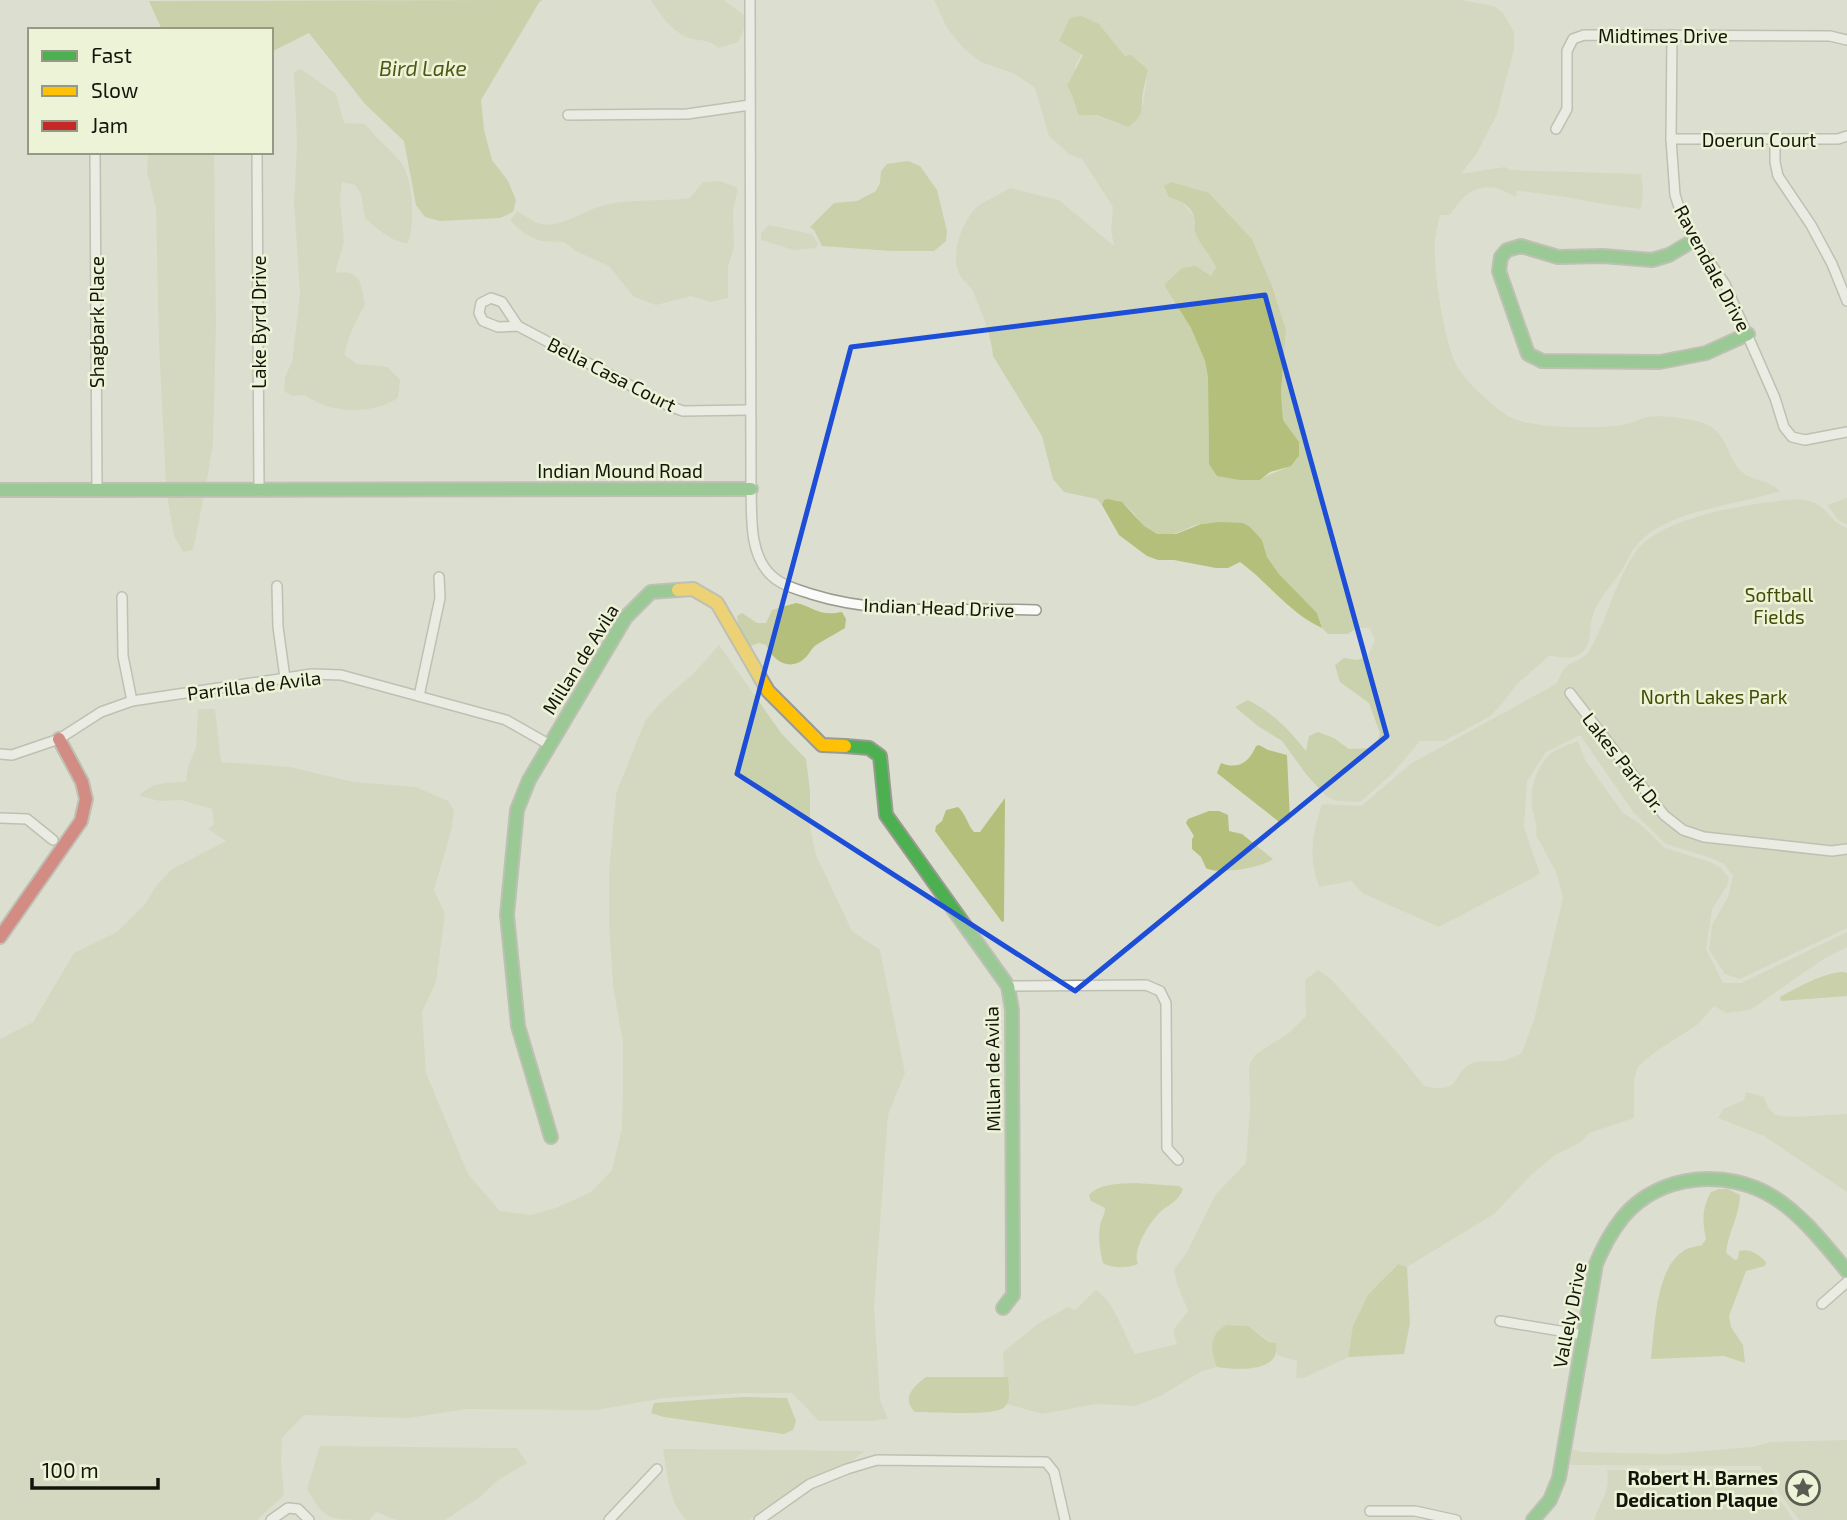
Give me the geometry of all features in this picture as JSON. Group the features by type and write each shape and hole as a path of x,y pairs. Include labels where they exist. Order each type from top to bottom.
{"street":[{"path":"750,0 751,489"},
{"name":"Midtimes Drive","path":"1556,129 1567,109 1567,51 1573,39 1584,35 1830,36 1847,40"},
{"name":"Ravendale Drive","path":"1672,35 1671,139 1675,195 1683,219 1694,240 1725,284 1775,398 1784,427 1792,436 1805,440 1847,432"},
{"path":"568,116 687,114 750,105"},
{"name":"Doerun Court","path":"1671,139 1838,139 1847,136"},
{"path":"1775,140 1774,162 1778,176 1811,225 1832,264 1847,301"},
{"name":"Shagbark Place","path":"95,154 97,492"},
{"name":"Lake Byrd Drive","path":"257,154 259,491"},
{"path":"1694,240 1669,255 1652,260 1603,256 1558,257 1521,246 1507,250 1501,257 1499,271 1528,354 1542,361 1660,362 1706,353 1748,334"},
{"name":"Bella Casa Court","path":"518,326 669,406 683,411 750,410"},
{"name":"Indian Mound Road","path":"0,490 97,492 751,489"},
{"name":"Indian Head Drive","path":"751,489 757,553 768,573 787,586 831,600 877,609 1036,610"},
{"path":"419,696 440,598 439,577"},
{"path":"277,586 278,627 285,678"},
{"name":"Millan de Avila","path":"551,1137 518,1026 508,915 517,810 529,780 626,617 651,592 693,589 716,603 768,691 822,745 869,748 880,756 886,815 1008,986 1012,1010 1013,1295 1003,1308"},
{"path":"122,597 123,656 132,701"},
{"name":"Parrilla de Avila","path":"0,754 12,754 59,738 102,712 132,701 312,674 341,676 506,720 550,745"},
{"name":"Lakes Park Dr.","path":"1570,692 1664,815 1683,830 1704,837 1832,851 1847,849"},
{"path":"0,937 81,821 86,799 82,782 59,738"},
{"path":"0,818 27,819 53,840"},
{"path":"1008,986 1146,985 1160,991 1166,1003 1167,1148 1178,1160"},
{"name":"Vallely Drive","path":"1533,1520 1550,1500 1559,1478 1596,1264 1611,1230 1625,1213 1642,1199 1661,1188 1682,1181 1704,1179 1750,1186 1772,1196 1801,1219 1847,1271"},
{"path":"1822,1304 1847,1282"},
{"path":"1500,1321 1584,1335"},
{"path":"759,1520 810,1484 877,1460 1046,1462 1054,1472 1065,1520"},
{"path":"609,1520 657,1469"},
{"path":"271,1520 288,1508 298,1509 309,1520"},
{"path":"1370,1511 1415,1511 1456,1520"}],"highlighted area":[{"path":"1265,295 1387,736 1075,991 737,774 851,347"}],"green space":[{"path":"651,0 724,0 745,16 745,27 738,42 719,48 709,42 679,33 663,18"},
{"path":"934,0 1460,0 1494,6 1503,13 1514,32 1514,49 1497,114 1477,153 1461,174 1505,167 1510,170 1641,174 1643,191 1641,209 1533,192 1517,191 1516,197 1496,188 1478,188 1464,197 1450,215 1440,215 1435,241 1438,287 1448,340 1457,366 1493,405 1514,419 1524,422 1561,427 1604,427 1659,416 1700,422 1720,435 1743,473 1780,491 1683,516 1649,534 1634,549 1599,602 1592,620 1589,641 1580,654 1569,658 1549,656 1517,684 1489,717 1444,741 1420,741 1392,774 1360,802 1336,801 1326,796 1282,741 1235,707 1248,700 1257,705 1280,722 1306,751 1309,736 1318,732 1334,738 1349,749 1376,748 1380,733 1369,703 1340,682 1335,665 1344,658 1357,660 1368,656 1375,640 1370,628 1357,628 1348,634 1328,634 1322,628 1317,613 1279,574 1267,557 1262,540 1250,527 1206,523 1174,534 1157,534 1144,526 1122,503 1104,500 1102,505 1097,499 1064,492 1053,479 1042,436 993,356 988,332 973,292 958,269 956,252 964,226 973,211 1010,188 1059,200 1114,246 1111,230 1113,207 1082,159 1070,155 1049,136 1035,88 1015,74 981,62 963,48 947,28","holes":["1099,24 1125,56 1131,56 1148,70 1143,105 1120,125 1075,106 1075,66","1191,187 1198,192 1209,193 1252,239 1272,286 1286,330 1281,392 1283,420 1299,442 1299,456 1292,464 1260,480 1214,470 1209,464 1208,378 1205,361 1191,328 1164,285 1173,278 1211,276 1216,269 1211,255 1195,232 1194,217 1181,201"]},
{"path":"301,69 336,94 344,123 365,124 400,161 411,190 412,213 408,243 390,238 365,218 361,194 355,185 342,182 340,198 344,242 335,273 350,273 358,279 365,305 349,337 345,355 357,364 388,367 400,380 398,398 388,404 364,410 338,409 305,395 292,396 284,391 285,377 292,362 300,294 294,202 297,143 294,72"},
{"path":"148,154 214,154 216,325 213,443 206,486 166,486 156,208 147,172"},
{"path":"720,181 738,188 733,210 734,248 728,266 728,298 711,302 691,296 656,305 634,297 609,266 576,251 564,242 540,241 525,234 510,221 517,211 538,223 556,224 609,204 690,198 703,182"},
{"path":"769,225 812,234 818,243 816,248 794,250 761,240 761,233"},
{"path":"167,496 204,496 193,550 183,552 174,536"},
{"path":"1847,498 1847,524 1839,521 1827,505"},
{"name":"North Lakes Park","path":"1799,499 1817,504 1847,528 1847,928 1740,979 1725,974 1709,950 1712,925 1728,897 1733,876 1724,864 1666,844 1634,813 1580,735 1546,752 1527,781 1524,827 1540,874 1439,927 1364,894 1351,881 1319,887 1312,855 1322,804 1361,806 1412,763 1556,684 1567,666 1589,651 1630,561 1651,537 1669,527 1713,512"},
{"path":"719,645 781,733 806,759 810,791 810,827 816,855 852,931 880,950 905,1073 888,1115 874,1306 880,1400 888,1419 819,1421 792,1393 664,1398 596,1410 465,1409 409,1418 304,1415 282,1438 284,1495 257,1520 0,1520 0,1039 33,1022 74,953 117,932 145,904 156,886 172,869 226,841 208,829 214,824 212,809 181,800 160,801 139,796 155,785 186,782 188,767 196,747 198,709 215,709 221,762 291,767 353,782 416,787 448,801 454,810 451,831 434,890 445,914 436,982 422,1012 426,1073 468,1174 500,1211 531,1215 556,1208 591,1192 612,1170 622,1128 623,1085 623,1043 613,986 609,924 609,872 616,794 645,721"},
{"path":"1578,741 1585,760 1623,813 1639,823 1665,848 1710,862 1721,868 1729,878 1712,909 1706,949 1723,983 1741,983 1847,932 1847,947 1825,958 1750,1010 1726,1013 1714,1006 1697,1025 1638,1066 1634,1080 1634,1118 1589,1133 1581,1142 1555,1155 1531,1175 1494,1214 1407,1267 1398,1264 1363,1306 1352,1335 1348,1357 1304,1378 1296,1378 1297,1361 1277,1355 1277,1346 1255,1331 1244,1326 1227,1325 1214,1359 1217,1367 1202,1371 1162,1395 1136,1406 1096,1404 1042,1414 1007,1404 1010,1388 1008,1377 1004,1377 1003,1352 1039,1323 1068,1307 1075,1310 1096,1290 1109,1302 1135,1354 1177,1344 1173,1330 1188,1311 1174,1269 1187,1252 1216,1194 1246,1163 1250,1107 1249,1067 1256,1054 1289,1033 1306,1016 1305,980 1318,970 1331,979 1424,1086 1446,1087 1452,1085 1461,1072 1473,1063 1501,1061 1521,1054 1534,1020 1563,898 1556,872 1536,835 1531,802 1533,788 1540,767 1548,756"},
{"path":"1746,1092 1764,1097 1770,1110 1777,1115 1847,1114 1847,1192 1764,1136 1718,1118 1723,1109 1744,1100"},
{"path":"1847,1440 1847,1520 1799,1520 1760,1466 1570,1465 1572,1449 1581,1452 1665,1454 1752,1447 1771,1442"},
{"path":"320,1446 517,1448 527,1463 498,1480 480,1497 445,1520 396,1520 376,1512 369,1520 344,1520 323,1512 307,1489"},
{"path":"663,1449 865,1451 847,1464 807,1480 749,1520 687,1520 672,1497"},
{"path":"1607,1470 1759,1470 1794,1520 1594,1520 1606,1490"}],"water":[{"name":"Bird Lake","path":"543,0 481,100 484,130 492,160 508,181 516,200 513,212 500,218 440,221 425,217 416,205 404,141 365,104 309,33 273,51 273,28 161,28 149,1"},
{"path":"1081,16 1099,24 1125,56 1131,55 1148,70 1140,115 1128,127 1096,115 1079,115 1077,111 1067,86 1083,55 1059,41 1070,18"},
{"path":"908,161 920,166 937,190 947,231 946,241 934,251 822,246 810,227 834,203 857,201 876,191 881,171 887,164"},
{"path":"1171,182 1209,193 1252,239 1272,286 1286,330 1281,392 1283,420 1299,442 1299,456 1291,466 1270,472 1260,480 1217,476 1209,464 1208,378 1205,361 1191,328 1164,285 1182,268 1196,266 1211,276 1216,268 1195,232 1193,213 1181,202 1169,197 1164,186"},
{"path":"1104,500 1122,502 1144,526 1157,534 1176,534 1201,524 1220,522 1243,523 1250,527 1262,540 1267,557 1279,574 1317,613 1322,628 1289,606 1240,562 1228,568 1216,568 1147,556 1119,535 1102,505"},
{"path":"796,603 822,612 842,612 846,619 845,628 816,645 805,658 794,664 777,660 766,645 759,643 748,647 739,632 737,616 742,613 757,623 766,623 772,610"},
{"path":"1259,745 1287,755 1290,820 1283,825 1217,773 1221,763 1233,766 1243,763"},
{"path":"1005,798 1002,922 935,831 946,810 958,807 974,832 980,832"},
{"path":"1209,811 1228,815 1229,831 1242,834 1273,859 1240,870 1220,871 1206,868 1201,857 1192,849 1194,836 1186,823 1188,819"},
{"path":"1847,973 1847,996 1781,1001 1780,997 1811,981"},
{"path":"1135,1183 1179,1186 1183,1189 1179,1197 1159,1213 1146,1230 1137,1251 1138,1264 1120,1267 1107,1265 1103,1263 1099,1240 1105,1208 1091,1201 1089,1195 1104,1186"},
{"path":"1728,1189 1740,1195 1726,1253 1735,1260 1738,1259 1739,1251 1750,1251 1766,1262 1765,1266 1746,1271 1729,1316 1731,1327 1743,1345 1745,1363 1724,1356 1651,1359 1655,1317 1666,1272 1682,1252 1702,1245 1706,1239 1704,1209 1711,1192"},
{"path":"1398,1264 1407,1267 1410,1323 1404,1354 1348,1357 1353,1326 1368,1295"},
{"path":"1227,1325 1248,1326 1269,1342 1276,1343 1276,1353 1272,1360 1265,1365 1246,1369 1217,1367 1213,1355 1214,1338 1221,1328"},
{"path":"926,1377 1008,1377 1008,1402 1003,1408 987,1412 915,1412 909,1397"},
{"path":"743,1397 787,1398 796,1421 793,1430 784,1434 651,1413 654,1403"}],"traffic: fast":[{"path":"1694,240 1669,255 1652,260 1603,256 1558,257 1521,246 1507,250 1501,257 1499,271 1528,354 1542,361 1660,362 1706,353 1748,334"},
{"path":"0,490 751,489"},
{"path":"551,1137 518,1026 507,915 517,810 529,780 626,617 651,592 678,590"},
{"path":"845,746 869,748 880,756 886,815 1008,986 1012,1010 1013,1295 1003,1308"},
{"path":"1533,1520 1550,1500 1559,1478 1596,1264 1615,1228 1638,1202 1656,1191 1695,1180 1716,1179 1756,1188 1775,1198 1795,1214 1847,1271"}],"traffic: slow":[{"path":"678,590 693,589 717,603 768,691 822,745 845,746"}],"traffic: jam":[{"path":"0,937 81,821 86,799 82,782 59,739"}],"place":[{"name":"Robert H. Barnes Dedication Plaque","path":"1803,1488"}],"park label":[{"name":"Softball Fields","path":"1779,605"}]}
